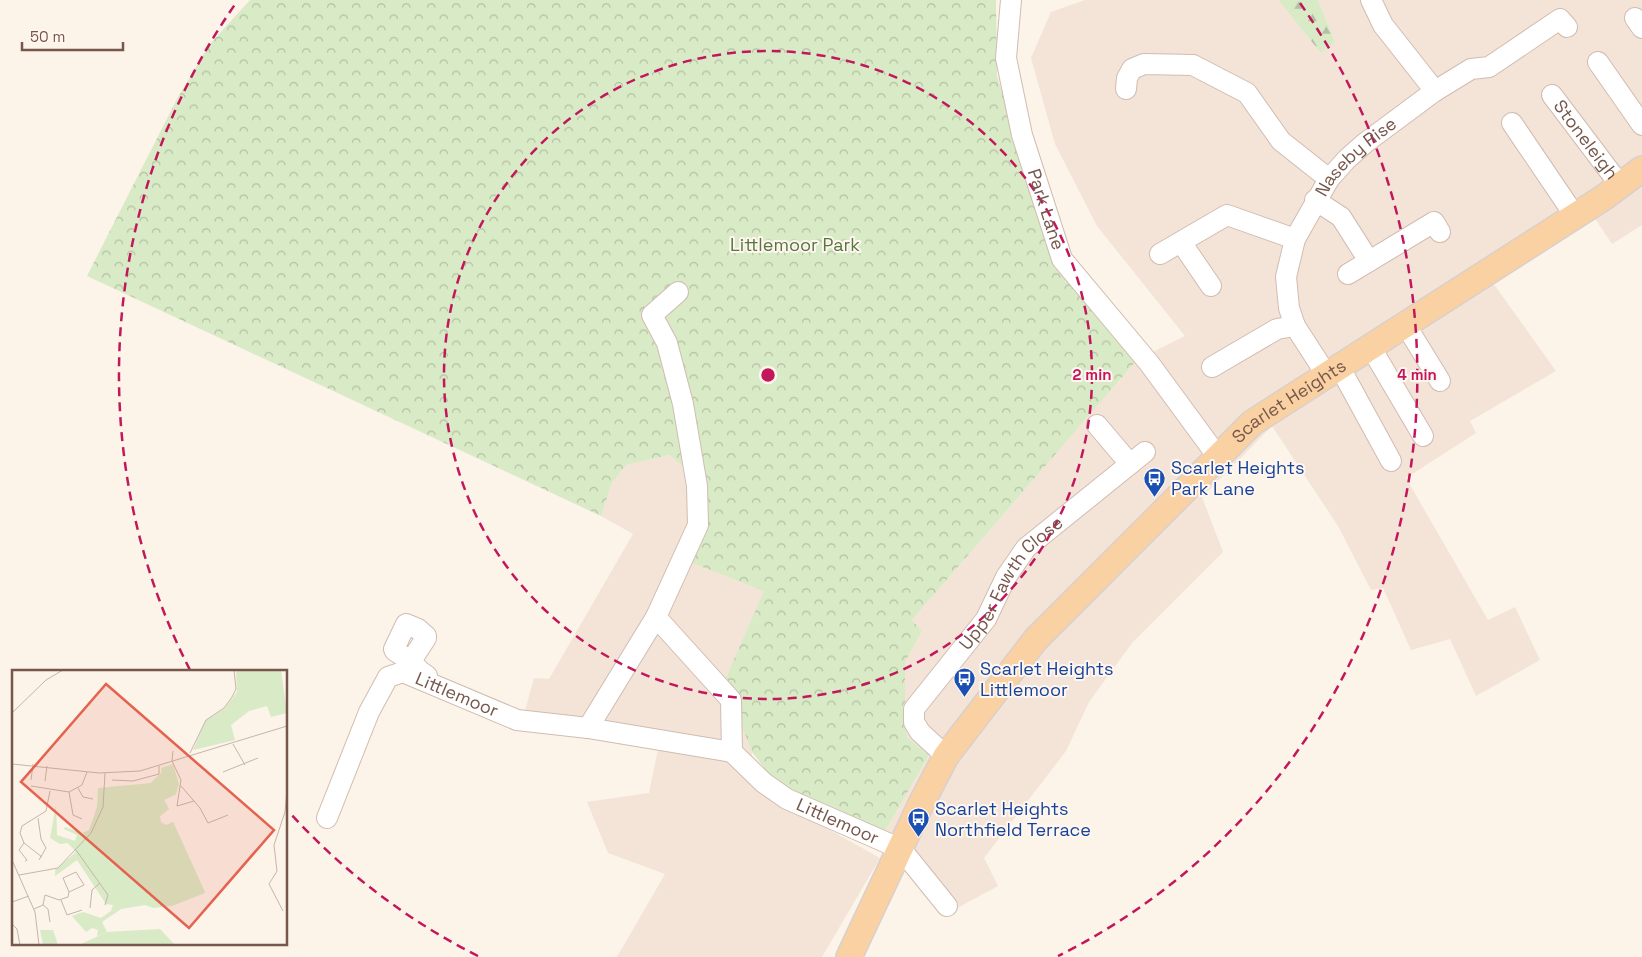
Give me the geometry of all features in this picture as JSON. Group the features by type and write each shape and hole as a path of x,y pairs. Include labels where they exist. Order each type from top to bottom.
{"main road":[{"name":"Scarlet Heights","path":"849,957 921,804 946,756 1036,639 1252,423 1575,216 1642,169"}],"street":[{"name":"Park Lane","path":"1011,0 1006,58 1022,135 1062,259 1149,363 1218,457"},
{"path":"1372,0 1383,25 1435,91"},
{"name":"Naseby Rise","path":"1391,462 1332,370 1295,326 1288,308 1286,277 1295,239 1315,200 1329,178 1365,143 1435,91 1471,69 1489,67 1560,19"},
{"path":"1598,62 1642,125"},
{"path":"1126,89 1132,69 1144,64 1193,65 1247,93 1281,141 1329,178"},
{"name":"Stoneleigh","path":"1552,95 1620,185"},
{"path":"1512,123 1575,216"},
{"path":"1315,200 1341,216 1369,261"},
{"path":"1160,254 1227,215 1295,239"},
{"path":"1348,274 1434,222 1440,232"},
{"path":"1181,242 1211,286"},
{"path":"588,728 656,617 698,525 697,486 683,404 667,343 652,315 678,292"},
{"path":"1405,324 1440,381"},
{"path":"1212,367 1277,329 1295,326"},
{"path":"1370,346 1423,436"},
{"name":"Upper Fawth Close","path":"946,756 920,732 914,722 914,709 986,619 1006,577 1026,548 1138,458 1098,425"},
{"path":"656,617 731,700 732,752"},
{"path":"412,661 420,671 459,695"},
{"name":"Littlemoor","path":"327,818 369,712 388,678 403,672 517,720 588,728 732,752 764,783 787,800 901,849"},
{"path":"901,849 947,906"}],"shaded area":[{"path":"1085,0 1278,0 1321,53 1335,42 1318,0 1642,0 1642,225 1612,244 1594,217 1493,283 1556,371 1470,421 1476,433 1406,478 1488,620 1515,607 1540,660 1476,696 1450,639 1411,650 1383,588 1371,590 1338,526 1272,426 1202,497 1223,552 1132,643 1089,702 1066,751 984,858 998,886 946,914 884,833 929,755 907,737 905,662 922,631 912,620 1137,360 1185,336 1097,226 1055,144 1031,58 1051,12"},
{"path":"670,455 700,482 687,561 765,591 724,682 752,752 751,786 880,858 822,957 617,957 665,874 608,853 587,802 649,793 658,749 520,729 534,678 549,679 633,534 601,516 612,483 626,465"}],"green space":[{"name":"Littlemoor Park","path":"250,0 996,0 997,76 1057,265 1137,360 912,620 922,631 905,662 907,737 929,755 884,833 801,798 774,781 752,752 724,682 764,591 687,561 700,482 670,455 626,465 612,483 601,516 87,276 177,99 209,45"},
{"path":"1278,0 1318,0 1335,42 1321,53"}],"place":[{"name":"Scarlet Heights Park Lane","path":"1155,497"},
{"name":"Scarlet Heights Littlemoor","path":"964,698"},
{"name":"Scarlet Heights Northfield Terrace","path":"919,838"}]}
